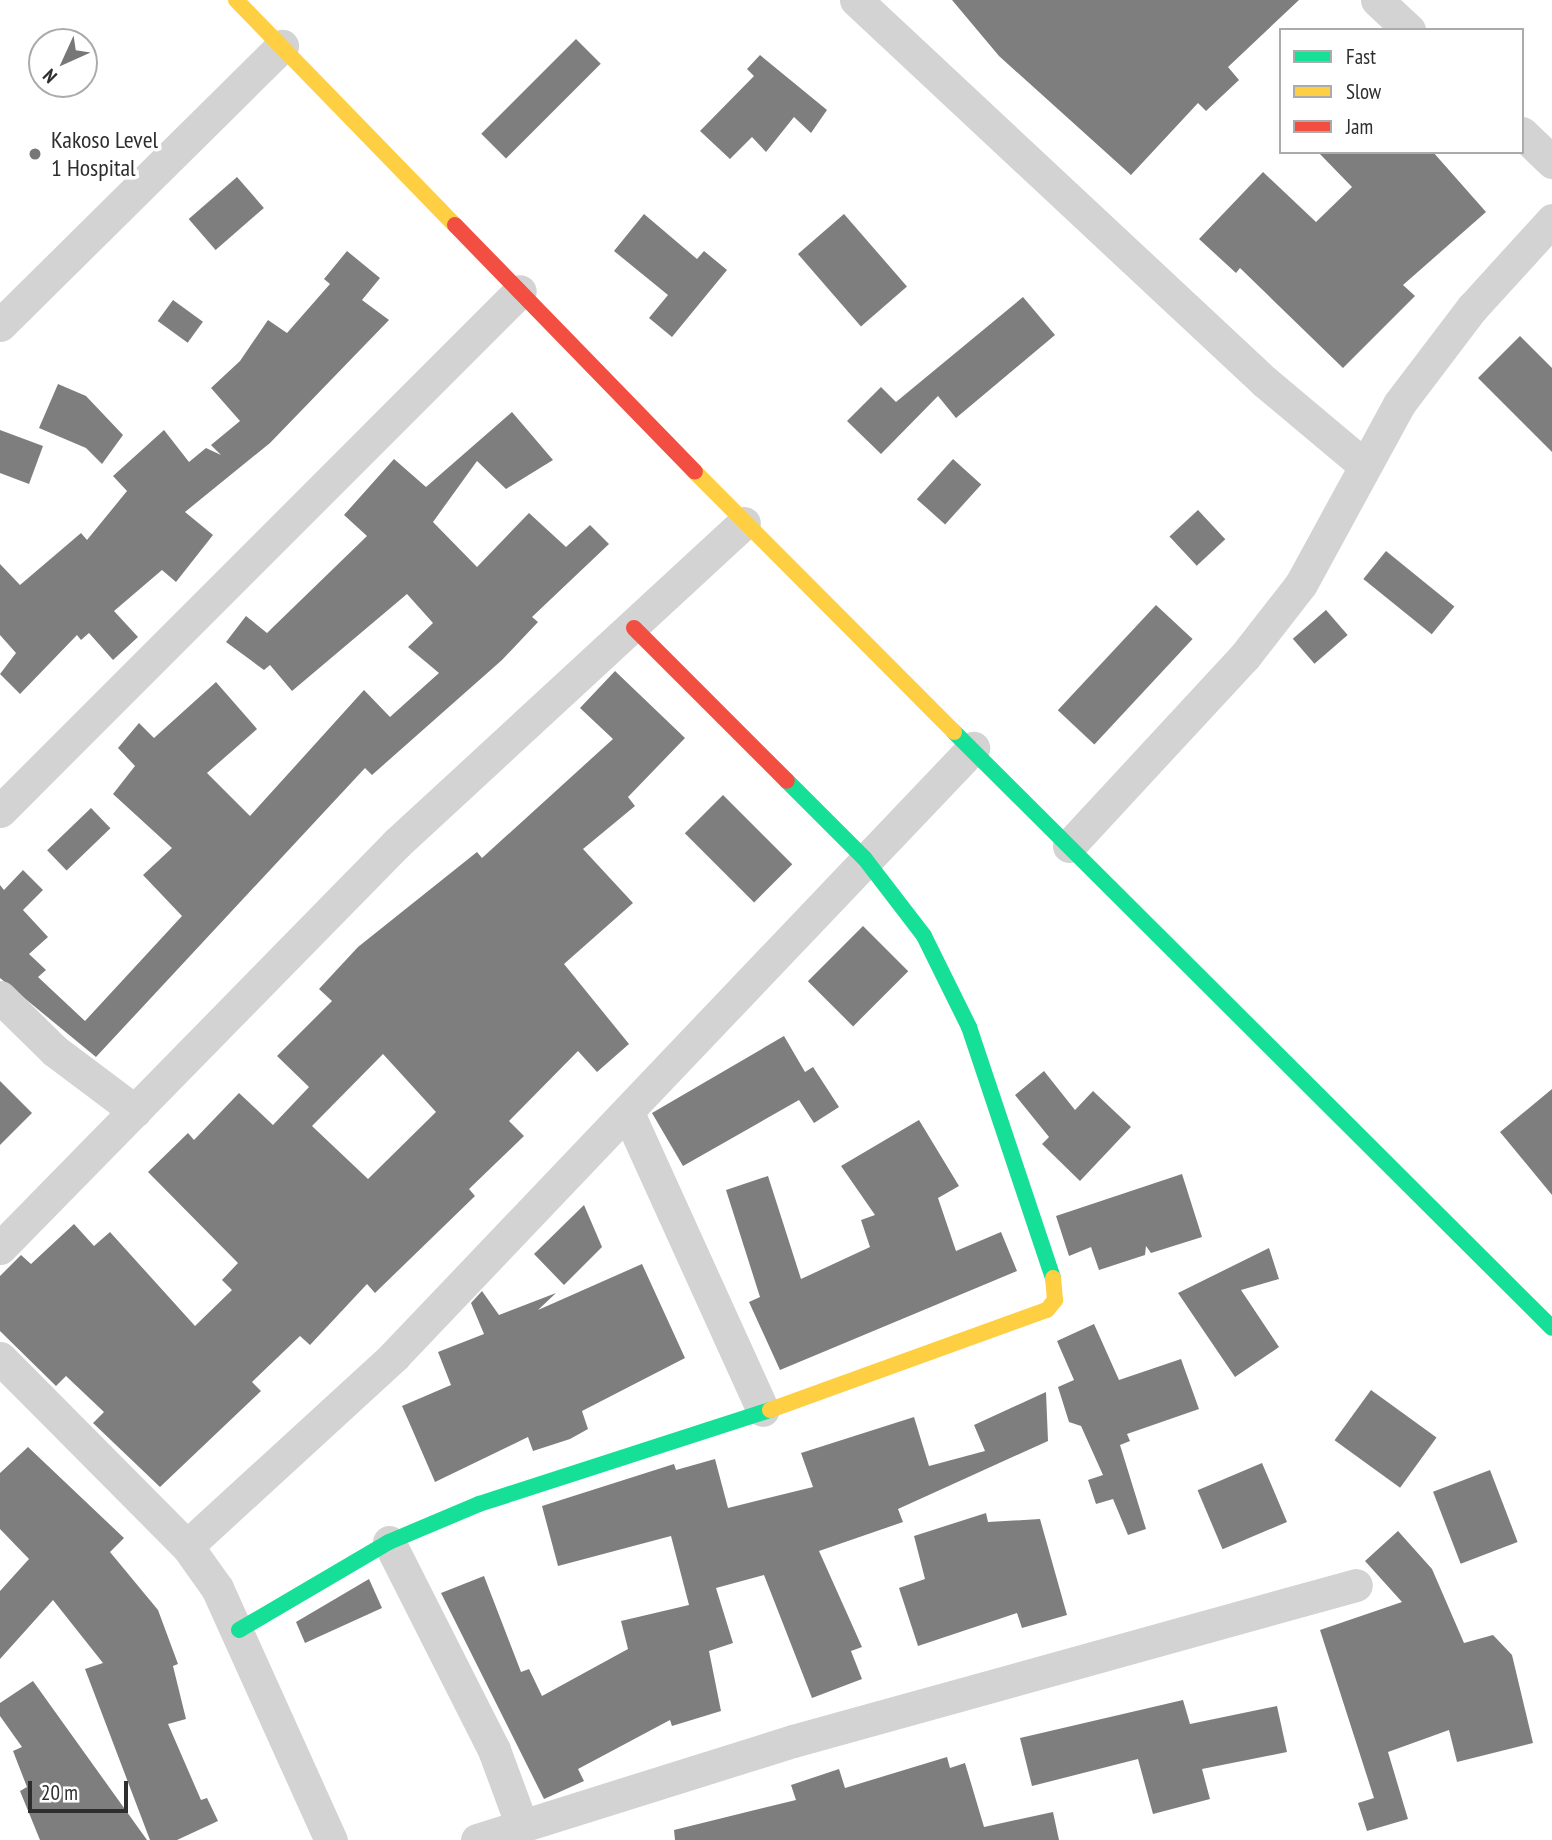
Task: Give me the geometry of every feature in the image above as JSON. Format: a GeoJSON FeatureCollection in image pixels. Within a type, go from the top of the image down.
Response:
{"type":"FeatureCollection","features":[{"type":"Feature","properties":{"kind":"street"},"geometry":{"type":"LineString","coordinates":[[236,0],[744,523],[973,748],[1552,1328]]}},
{"type":"Feature","properties":{"kind":"street"},"geometry":{"type":"LineString","coordinates":[[856,0],[1265,382],[1364,465]]}},
{"type":"Feature","properties":{"kind":"street"},"geometry":{"type":"LineString","coordinates":[[1377,0],[1407,28]]}},
{"type":"Feature","properties":{"kind":"street"},"geometry":{"type":"LineString","coordinates":[[0,325],[282,46]]}},
{"type":"Feature","properties":{"kind":"street"},"geometry":{"type":"LineString","coordinates":[[1524,135],[1552,162]]}},
{"type":"Feature","properties":{"kind":"street"},"geometry":{"type":"LineString","coordinates":[[1069,846],[1245,656],[1301,584],[1399,404],[1464,318],[1552,220]]}},
{"type":"Feature","properties":{"kind":"street"},"geometry":{"type":"LineString","coordinates":[[0,811],[520,291]]}},
{"type":"Feature","properties":{"kind":"street"},"geometry":{"type":"LineString","coordinates":[[0,1248],[397,843],[634,628],[744,523]]}},
{"type":"Feature","properties":{"kind":"street"},"geometry":{"type":"LineString","coordinates":[[239,1630],[389,1542],[491,1500],[763,1410],[1047,1310],[1055,1300],[1056,1286],[969,1027],[924,936],[865,859],[634,628]]}},
{"type":"Feature","properties":{"kind":"street"},"geometry":{"type":"LineString","coordinates":[[187,1546],[394,1356],[973,748]]}},
{"type":"Feature","properties":{"kind":"street"},"geometry":{"type":"LineString","coordinates":[[0,997],[55,1051],[135,1111]]}},
{"type":"Feature","properties":{"kind":"street"},"geometry":{"type":"LineString","coordinates":[[628,1113],[763,1410]]}},
{"type":"Feature","properties":{"kind":"street"},"geometry":{"type":"LineString","coordinates":[[0,1359],[187,1546],[239,1630],[331,1840]]}},
{"type":"Feature","properties":{"kind":"street"},"geometry":{"type":"LineString","coordinates":[[389,1542],[494,1750],[521,1823]]}},
{"type":"Feature","properties":{"kind":"street"},"geometry":{"type":"LineString","coordinates":[[477,1840],[521,1823],[1356,1585]]}},
{"type":"Feature","properties":{"kind":"building"},"geometry":{"type":"Polygon","coordinates":[[[952,0],[1299,0],[1228,67],[1239,80],[1206,111],[1198,103],[1131,175],[999,56],[952,0]]]}},
{"type":"Feature","properties":{"kind":"building"},"geometry":{"type":"Polygon","coordinates":[[[576,39],[601,64],[506,159],[481,134],[576,39]]]}},
{"type":"Feature","properties":{"kind":"building"},"geometry":{"type":"Polygon","coordinates":[[[760,55],[827,110],[811,133],[794,117],[766,152],[752,137],[730,159],[700,131],[754,76],[747,69],[760,55]]]}},
{"type":"Feature","properties":{"kind":"building"},"geometry":{"type":"Polygon","coordinates":[[[1320,154],[1435,154],[1486,212],[1403,285],[1415,296],[1343,368],[1240,268],[1236,273],[1199,239],[1263,172],[1316,222],[1352,187],[1320,154]]]}},
{"type":"Feature","properties":{"kind":"building"},"geometry":{"type":"Polygon","coordinates":[[[237,177],[264,208],[216,250],[189,219],[237,177]]]}},
{"type":"Feature","properties":{"kind":"building"},"geometry":{"type":"Polygon","coordinates":[[[644,214],[697,259],[704,251],[727,270],[672,337],[649,318],[668,295],[614,251],[644,214]]]}},
{"type":"Feature","properties":{"kind":"building"},"geometry":{"type":"Polygon","coordinates":[[[844,214],[907,286],[861,326],[798,254],[844,214]]]}},
{"type":"Feature","properties":{"kind":"building"},"geometry":{"type":"Polygon","coordinates":[[[347,251],[380,278],[362,300],[389,320],[270,443],[185,512],[213,535],[176,582],[162,570],[114,611],[138,637],[113,660],[89,633],[81,640],[77,635],[20,694],[0,674],[16,653],[0,635],[0,564],[20,585],[81,533],[87,540],[127,491],[113,476],[164,430],[189,462],[206,448],[221,455],[211,445],[240,421],[211,388],[240,361],[268,320],[287,333],[330,284],[324,279],[347,251]]]}},
{"type":"Feature","properties":{"kind":"building"},"geometry":{"type":"Polygon","coordinates":[[[1023,297],[1055,335],[956,418],[938,396],[881,454],[847,421],[881,387],[896,402],[1023,297]]]}},
{"type":"Feature","properties":{"kind":"building"},"geometry":{"type":"Polygon","coordinates":[[[173,300],[203,322],[188,343],[158,321],[173,300]]]}},
{"type":"Feature","properties":{"kind":"building"},"geometry":{"type":"Polygon","coordinates":[[[1520,336],[1552,368],[1552,452],[1478,378],[1520,336]]]}},
{"type":"Feature","properties":{"kind":"building"},"geometry":{"type":"Polygon","coordinates":[[[58,384],[86,396],[123,435],[102,464],[86,448],[39,428],[58,384]]]}},
{"type":"Feature","properties":{"kind":"building"},"geometry":{"type":"Polygon","coordinates":[[[512,412],[553,460],[506,489],[477,461],[433,522],[477,567],[529,513],[566,547],[590,525],[609,544],[532,617],[538,622],[502,660],[372,775],[365,768],[96,1057],[0,978],[0,885],[4,890],[23,870],[43,890],[23,910],[48,937],[29,954],[46,970],[38,977],[85,1021],[182,916],[143,875],[172,848],[113,794],[135,766],[118,748],[139,723],[154,738],[216,682],[257,729],[207,773],[250,816],[364,690],[390,717],[439,673],[408,647],[433,623],[407,594],[292,691],[270,665],[264,670],[226,642],[246,616],[267,633],[367,536],[344,515],[394,459],[426,487],[512,412]]]}},
{"type":"Feature","properties":{"kind":"building"},"geometry":{"type":"Polygon","coordinates":[[[0,430],[43,446],[29,484],[0,473],[0,430]]]}},
{"type":"Feature","properties":{"kind":"building"},"geometry":{"type":"Polygon","coordinates":[[[953,459],[981,484],[945,525],[917,499],[953,459]]]}},
{"type":"Feature","properties":{"kind":"building"},"geometry":{"type":"Polygon","coordinates":[[[1198,510],[1225,539],[1197,566],[1169,537],[1198,510]]]}},
{"type":"Feature","properties":{"kind":"building"},"geometry":{"type":"Polygon","coordinates":[[[1386,551],[1454,606],[1432,634],[1363,579],[1386,551]]]}},
{"type":"Feature","properties":{"kind":"building"},"geometry":{"type":"Polygon","coordinates":[[[1156,605],[1193,639],[1094,744],[1058,710],[1156,605]]]}},
{"type":"Feature","properties":{"kind":"building"},"geometry":{"type":"Polygon","coordinates":[[[1326,610],[1348,635],[1314,664],[1293,639],[1326,610]]]}},
{"type":"Feature","properties":{"kind":"building"},"geometry":{"type":"Polygon","coordinates":[[[615,671],[685,738],[628,797],[635,806],[583,849],[633,903],[564,964],[629,1044],[597,1072],[578,1051],[509,1121],[524,1136],[469,1189],[475,1196],[375,1293],[367,1284],[310,1345],[300,1336],[252,1382],[261,1391],[160,1487],[93,1423],[104,1412],[66,1376],[56,1386],[0,1331],[0,1276],[21,1255],[31,1264],[74,1224],[94,1246],[110,1232],[195,1326],[232,1290],[222,1280],[238,1263],[148,1172],[188,1133],[194,1140],[239,1093],[273,1125],[309,1087],[277,1056],[332,1001],[319,989],[358,947],[477,852],[482,858],[613,739],[580,708],[615,671]],[[383,1054],[312,1126],[368,1179],[436,1112],[383,1054]]]}},
{"type":"Feature","properties":{"kind":"building"},"geometry":{"type":"Polygon","coordinates":[[[723,795],[792,864],[754,902],[685,833],[723,795]]]}},
{"type":"Feature","properties":{"kind":"building"},"geometry":{"type":"Polygon","coordinates":[[[91,808],[110,828],[67,871],[47,850],[91,808]]]}},
{"type":"Feature","properties":{"kind":"building"},"geometry":{"type":"Polygon","coordinates":[[[863,926],[908,971],[853,1026],[808,981],[863,926]]]}},
{"type":"Feature","properties":{"kind":"building"},"geometry":{"type":"Polygon","coordinates":[[[784,1036],[805,1072],[813,1067],[839,1107],[814,1123],[799,1100],[683,1166],[652,1113],[784,1036]]]}},
{"type":"Feature","properties":{"kind":"building"},"geometry":{"type":"Polygon","coordinates":[[[1044,1071],[1075,1110],[1093,1091],[1131,1127],[1080,1181],[1042,1144],[1049,1137],[1015,1095],[1044,1071]]]}},
{"type":"Feature","properties":{"kind":"building"},"geometry":{"type":"Polygon","coordinates":[[[0,1081],[32,1113],[0,1145],[0,1081]]]}},
{"type":"Feature","properties":{"kind":"building"},"geometry":{"type":"Polygon","coordinates":[[[1552,1089],[1552,1195],[1500,1132],[1552,1089]]]}},
{"type":"Feature","properties":{"kind":"building"},"geometry":{"type":"Polygon","coordinates":[[[919,1120],[959,1186],[938,1198],[956,1251],[1001,1232],[1017,1271],[780,1370],[749,1302],[760,1297],[726,1190],[768,1176],[801,1279],[870,1247],[861,1220],[875,1215],[841,1166],[919,1120]]]}},
{"type":"Feature","properties":{"kind":"building"},"geometry":{"type":"Polygon","coordinates":[[[1182,1174],[1202,1237],[1151,1253],[1146,1246],[1145,1255],[1099,1270],[1091,1247],[1069,1256],[1056,1216],[1182,1174]]]}},
{"type":"Feature","properties":{"kind":"building"},"geometry":{"type":"Polygon","coordinates":[[[584,1205],[602,1247],[564,1285],[534,1254],[584,1205]]]}},
{"type":"Feature","properties":{"kind":"building"},"geometry":{"type":"Polygon","coordinates":[[[1269,1248],[1279,1279],[1241,1290],[1279,1347],[1235,1377],[1178,1293],[1269,1248]]]}},
{"type":"Feature","properties":{"kind":"building"},"geometry":{"type":"Polygon","coordinates":[[[642,1264],[685,1358],[582,1411],[588,1429],[570,1439],[533,1451],[528,1437],[435,1482],[402,1406],[451,1385],[438,1352],[484,1334],[471,1303],[482,1291],[499,1315],[556,1293],[538,1310],[642,1264]]]}},
{"type":"Feature","properties":{"kind":"building"},"geometry":{"type":"Polygon","coordinates":[[[1094,1324],[1119,1380],[1181,1359],[1199,1409],[1127,1434],[1130,1441],[1120,1445],[1146,1529],[1128,1535],[1113,1499],[1096,1504],[1088,1480],[1103,1475],[1081,1426],[1069,1422],[1058,1387],[1074,1380],[1057,1341],[1094,1324]]]}},
{"type":"Feature","properties":{"kind":"building"},"geometry":{"type":"Polygon","coordinates":[[[1371,1390],[1437,1438],[1400,1488],[1335,1440],[1371,1390]]]}},
{"type":"Feature","properties":{"kind":"building"},"geometry":{"type":"Polygon","coordinates":[[[1046,1392],[1048,1441],[898,1509],[903,1522],[819,1551],[862,1647],[851,1651],[862,1679],[812,1698],[764,1575],[716,1588],[733,1643],[709,1651],[721,1711],[672,1726],[670,1720],[578,1769],[584,1781],[544,1799],[441,1593],[484,1576],[521,1672],[529,1669],[542,1696],[628,1649],[621,1621],[689,1605],[671,1536],[558,1566],[542,1506],[674,1464],[676,1470],[715,1459],[728,1508],[813,1487],[801,1453],[914,1417],[929,1466],[985,1451],[974,1425],[1046,1392]]]}},
{"type":"Feature","properties":{"kind":"building"},"geometry":{"type":"Polygon","coordinates":[[[28,1447],[124,1538],[110,1552],[158,1610],[178,1664],[173,1666],[186,1719],[168,1724],[201,1800],[207,1798],[218,1821],[177,1840],[150,1840],[85,1669],[103,1663],[53,1600],[0,1659],[0,1591],[29,1559],[0,1529],[0,1473],[28,1447]]]}},
{"type":"Feature","properties":{"kind":"building"},"geometry":{"type":"Polygon","coordinates":[[[1262,1463],[1287,1522],[1223,1549],[1198,1490],[1262,1463]]]}},
{"type":"Feature","properties":{"kind":"building"},"geometry":{"type":"Polygon","coordinates":[[[1490,1470],[1518,1542],[1461,1564],[1433,1492],[1490,1470]]]}},
{"type":"Feature","properties":{"kind":"building"},"geometry":{"type":"Polygon","coordinates":[[[986,1513],[988,1522],[1040,1519],[1067,1615],[1022,1628],[1017,1613],[918,1646],[899,1588],[925,1579],[914,1536],[986,1513]]]}},
{"type":"Feature","properties":{"kind":"building"},"geometry":{"type":"Polygon","coordinates":[[[1398,1531],[1432,1569],[1464,1643],[1493,1635],[1512,1655],[1533,1743],[1457,1762],[1449,1730],[1388,1752],[1408,1819],[1367,1831],[1358,1803],[1374,1798],[1320,1630],[1402,1602],[1365,1561],[1398,1531]]]}},
{"type":"Feature","properties":{"kind":"building"},"geometry":{"type":"Polygon","coordinates":[[[369,1579],[382,1608],[305,1643],[296,1622],[369,1579]]]}},
{"type":"Feature","properties":{"kind":"building"},"geometry":{"type":"Polygon","coordinates":[[[33,1681],[147,1840],[40,1840],[20,1791],[27,1787],[13,1751],[22,1747],[0,1716],[0,1703],[33,1681]]]}},
{"type":"Feature","properties":{"kind":"building"},"geometry":{"type":"Polygon","coordinates":[[[1183,1700],[1190,1724],[1277,1706],[1287,1752],[1202,1769],[1210,1799],[1153,1814],[1138,1759],[1032,1786],[1020,1738],[1183,1700]]]}},
{"type":"Feature","properties":{"kind":"building"},"geometry":{"type":"Polygon","coordinates":[[[947,1757],[950,1768],[965,1763],[984,1827],[1053,1812],[1059,1840],[675,1840],[674,1830],[796,1800],[791,1785],[839,1769],[845,1788],[947,1757]]]}},
{"type":"Feature","properties":{"kind":"traffic: fast"},"geometry":{"type":"LineString","coordinates":[[954,732],[1552,1328]]}},
{"type":"Feature","properties":{"kind":"traffic: fast"},"geometry":{"type":"LineString","coordinates":[[787,781],[865,859],[924,936],[969,1027],[1053,1278]]}},
{"type":"Feature","properties":{"kind":"traffic: fast"},"geometry":{"type":"LineString","coordinates":[[239,1630],[389,1542],[479,1504],[770,1410]]}},
{"type":"Feature","properties":{"kind":"traffic: slow"},"geometry":{"type":"LineString","coordinates":[[236,0],[455,225]]}},
{"type":"Feature","properties":{"kind":"traffic: slow"},"geometry":{"type":"LineString","coordinates":[[695,472],[954,732]]}},
{"type":"Feature","properties":{"kind":"traffic: slow"},"geometry":{"type":"LineString","coordinates":[[770,1410],[1047,1310],[1055,1300],[1053,1278]]}},
{"type":"Feature","properties":{"kind":"traffic: jam"},"geometry":{"type":"LineString","coordinates":[[455,225],[695,472]]}},
{"type":"Feature","properties":{"kind":"traffic: jam"},"geometry":{"type":"LineString","coordinates":[[634,628],[787,781]]}},
{"type":"Feature","properties":{"kind":"place","name":"Kakoso Level 1 Hospital"},"geometry":{"type":"Point","coordinates":[35,154]}}]}
